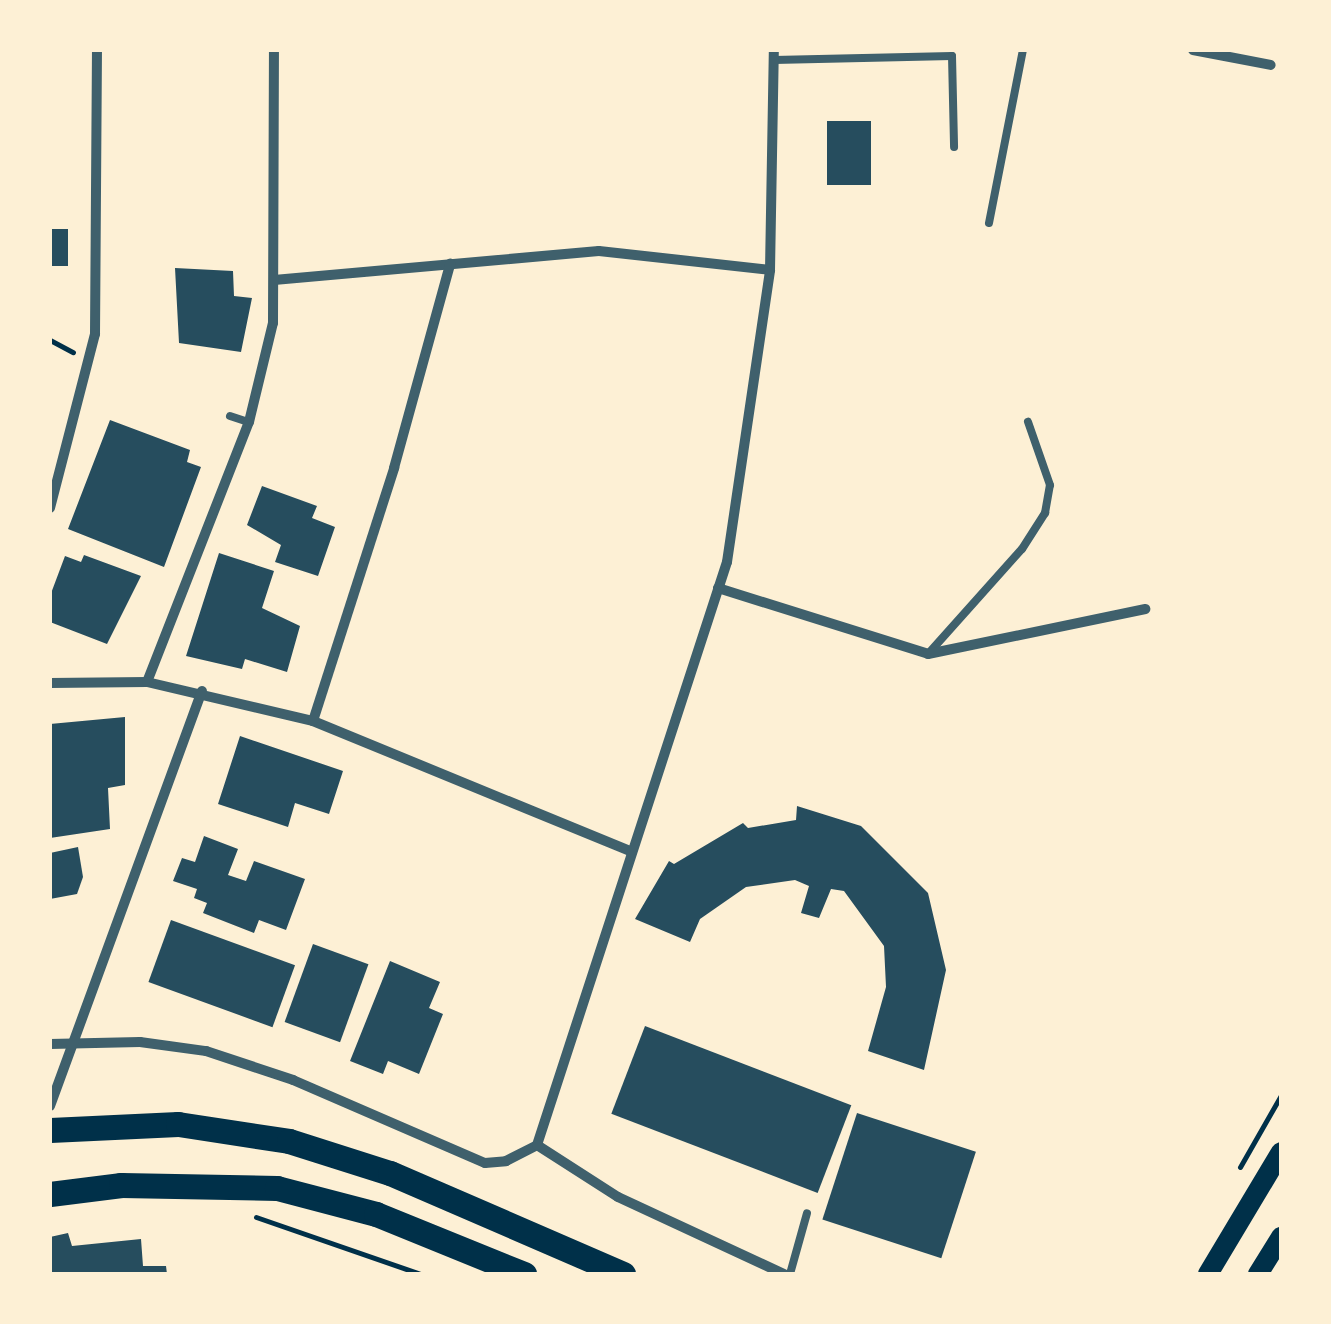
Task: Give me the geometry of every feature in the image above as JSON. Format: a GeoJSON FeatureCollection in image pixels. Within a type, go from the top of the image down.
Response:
{"type":"FeatureCollection","features":[{"type":"Feature","properties":{"kind":"main road"},"geometry":{"type":"LineString","coordinates":[[50,1130],[178,1124],[289,1141],[390,1173],[623,1274]]}},
{"type":"Feature","properties":{"kind":"main road"},"geometry":{"type":"LineString","coordinates":[[1208,1274],[1281,1152]]}},
{"type":"Feature","properties":{"kind":"main road"},"geometry":{"type":"LineString","coordinates":[[50,1194],[121,1185],[277,1188],[376,1214],[524,1274]]}},
{"type":"Feature","properties":{"kind":"main road"},"geometry":{"type":"LineString","coordinates":[[1258,1274],[1281,1237]]}},
{"type":"Feature","properties":{"kind":"street"},"geometry":{"type":"LineString","coordinates":[[50,508],[94,334],[97,50]]}},
{"type":"Feature","properties":{"kind":"street"},"geometry":{"type":"LineString","coordinates":[[147,682],[248,422],[273,324],[274,50]]}},
{"type":"Feature","properties":{"kind":"street"},"geometry":{"type":"LineString","coordinates":[[1193,50],[1271,65]]}},
{"type":"Feature","properties":{"kind":"street"},"geometry":{"type":"LineString","coordinates":[[50,1044],[75,1041],[206,1051],[293,1080],[484,1163],[506,1161],[537,1145],[718,588],[749,437],[770,270],[774,55]]}},
{"type":"Feature","properties":{"kind":"street"},"geometry":{"type":"LineString","coordinates":[[274,280],[599,251],[770,270]]}},
{"type":"Feature","properties":{"kind":"street"},"geometry":{"type":"LineString","coordinates":[[313,722],[394,468],[450,264]]}},
{"type":"Feature","properties":{"kind":"street"},"geometry":{"type":"LineString","coordinates":[[718,588],[928,654],[1146,609]]}},
{"type":"Feature","properties":{"kind":"street"},"geometry":{"type":"LineString","coordinates":[[50,683],[147,682],[202,692],[313,722],[630,851]]}},
{"type":"Feature","properties":{"kind":"street"},"geometry":{"type":"LineString","coordinates":[[50,1106],[202,692]]}},
{"type":"Feature","properties":{"kind":"street"},"geometry":{"type":"LineString","coordinates":[[537,1145],[618,1197],[787,1274]]}},
{"type":"Feature","properties":{"kind":"lane"},"geometry":{"type":"LineString","coordinates":[[990,224],[1023,50]]}},
{"type":"Feature","properties":{"kind":"lane"},"geometry":{"type":"LineString","coordinates":[[774,55],[952,56],[954,147]]}},
{"type":"Feature","properties":{"kind":"lane"},"geometry":{"type":"LineString","coordinates":[[230,416],[248,422]]}},
{"type":"Feature","properties":{"kind":"lane"},"geometry":{"type":"LineString","coordinates":[[928,654],[1022,548],[1045,512],[1050,485],[1028,422]]}},
{"type":"Feature","properties":{"kind":"lane"},"geometry":{"type":"LineString","coordinates":[[787,1274],[807,1213]]}},
{"type":"Feature","properties":{"kind":"path"},"geometry":{"type":"LineString","coordinates":[[246,1216],[280,1221],[421,1274]]}},
{"type":"Feature","properties":{"kind":"building"},"geometry":{"type":"Polygon","coordinates":[[[827,121],[871,121],[871,185],[827,185],[827,121]]]}},
{"type":"Feature","properties":{"kind":"building"},"geometry":{"type":"Polygon","coordinates":[[[50,229],[68,229],[68,266],[50,266],[50,229]]]}},
{"type":"Feature","properties":{"kind":"building"},"geometry":{"type":"Polygon","coordinates":[[[175,268],[233,271],[234,296],[252,298],[241,352],[179,343],[175,268]]]}},
{"type":"Feature","properties":{"kind":"building"},"geometry":{"type":"Polygon","coordinates":[[[110,420],[190,450],[187,462],[201,467],[164,567],[68,529],[110,420]]]}},
{"type":"Feature","properties":{"kind":"building"},"geometry":{"type":"Polygon","coordinates":[[[262,486],[317,506],[312,518],[335,527],[318,576],[275,562],[281,545],[247,525],[262,486]]]}},
{"type":"Feature","properties":{"kind":"building"},"geometry":{"type":"Polygon","coordinates":[[[219,553],[274,571],[262,608],[300,626],[287,672],[245,659],[242,669],[186,656],[219,553]]]}},
{"type":"Feature","properties":{"kind":"building"},"geometry":{"type":"Polygon","coordinates":[[[84,555],[141,576],[107,644],[50,622],[50,596],[65,556],[81,562],[84,555]]]}},
{"type":"Feature","properties":{"kind":"building"},"geometry":{"type":"Polygon","coordinates":[[[125,717],[125,785],[108,788],[110,829],[50,838],[50,724],[125,717]]]}},
{"type":"Feature","properties":{"kind":"building"},"geometry":{"type":"Polygon","coordinates":[[[240,736],[343,771],[329,814],[295,803],[288,827],[218,804],[240,736]]]}},
{"type":"Feature","properties":{"kind":"building"},"geometry":{"type":"Polygon","coordinates":[[[797,806],[861,826],[928,893],[946,970],[924,1070],[868,1051],[886,987],[884,946],[844,891],[831,889],[819,918],[801,913],[809,886],[795,880],[746,887],[700,919],[690,942],[635,919],[669,861],[674,864],[743,823],[748,828],[796,820],[797,806]]]}},
{"type":"Feature","properties":{"kind":"building"},"geometry":{"type":"Polygon","coordinates":[[[204,836],[238,849],[228,875],[246,881],[254,861],[305,879],[286,930],[259,920],[254,933],[203,913],[207,903],[194,898],[197,889],[173,881],[182,858],[195,862],[204,836]]]}},
{"type":"Feature","properties":{"kind":"building"},"geometry":{"type":"Polygon","coordinates":[[[78,847],[83,877],[77,894],[50,899],[50,853],[78,847]]]}},
{"type":"Feature","properties":{"kind":"building"},"geometry":{"type":"Polygon","coordinates":[[[171,920],[295,965],[272,1027],[148,982],[171,920]]]}},
{"type":"Feature","properties":{"kind":"building"},"geometry":{"type":"Polygon","coordinates":[[[313,944],[368,964],[340,1042],[285,1022],[313,944]]]}},
{"type":"Feature","properties":{"kind":"building"},"geometry":{"type":"Polygon","coordinates":[[[390,961],[440,982],[429,1008],[443,1014],[419,1074],[388,1061],[383,1074],[350,1061],[390,961]]]}},
{"type":"Feature","properties":{"kind":"building"},"geometry":{"type":"Polygon","coordinates":[[[645,1026],[851,1105],[818,1193],[611,1114],[645,1026]]]}},
{"type":"Feature","properties":{"kind":"building"},"geometry":{"type":"Polygon","coordinates":[[[857,1113],[976,1152],[941,1258],[822,1220],[857,1113]]]}},
{"type":"Feature","properties":{"kind":"building"},"geometry":{"type":"Polygon","coordinates":[[[68,1233],[72,1246],[141,1239],[143,1266],[166,1266],[167,1274],[50,1274],[50,1237],[68,1233]]]}}]}
